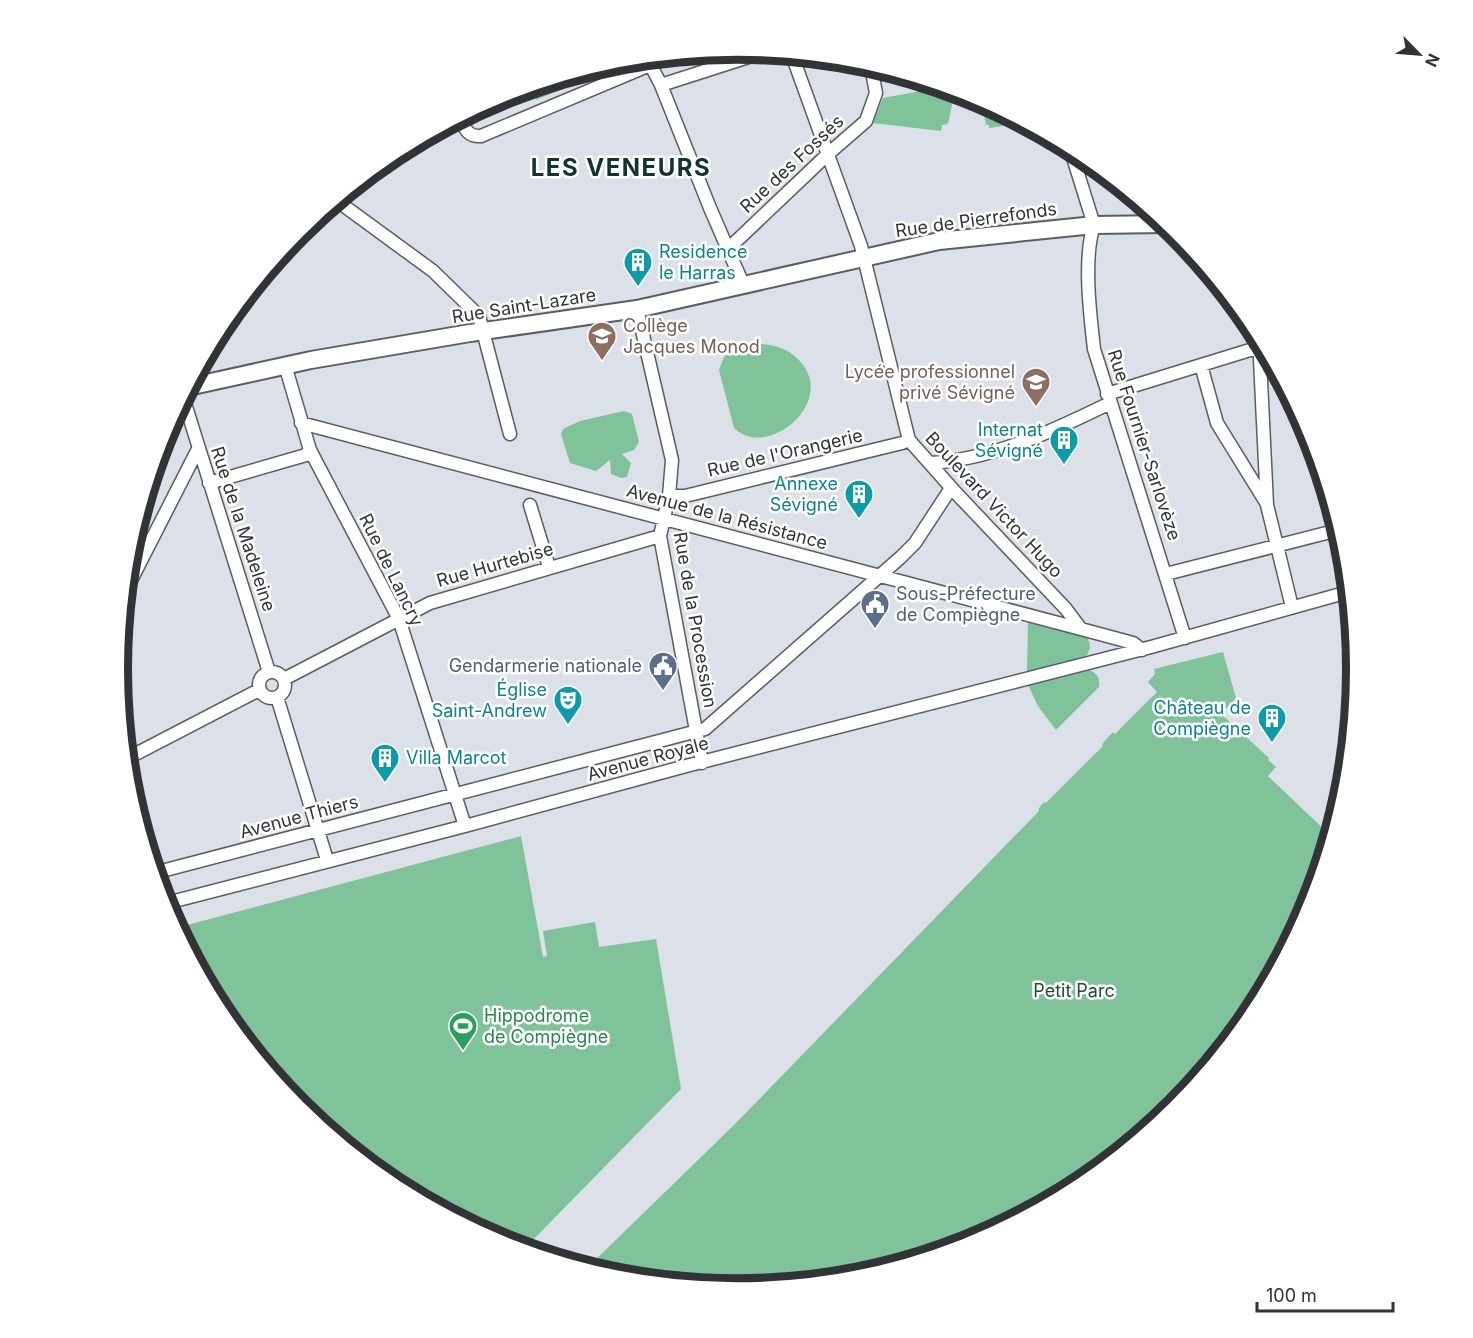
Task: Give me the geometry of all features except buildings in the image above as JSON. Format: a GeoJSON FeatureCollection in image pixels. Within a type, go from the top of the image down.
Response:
{"type":"FeatureCollection","features":[{"type":"Feature","properties":{"kind":"main road","name":"Rue de Pierrefonds"},"geometry":{"type":"LineString","coordinates":[[864,257],[939,241],[1094,225],[1152,224]]}},
{"type":"Feature","properties":{"kind":"main road","name":"Rue Saint-Lazare"},"geometry":{"type":"LineString","coordinates":[[198,385],[285,365],[484,331],[637,309],[864,257]]}},
{"type":"Feature","properties":{"kind":"street"},"geometry":{"type":"LineString","coordinates":[[661,85],[739,60]]}},
{"type":"Feature","properties":{"kind":"street","name":"Boulevard Victor Hugo"},"geometry":{"type":"LineString","coordinates":[[795,63],[864,257],[909,440],[1066,609],[1081,629]]}},
{"type":"Feature","properties":{"kind":"street"},"geometry":{"type":"LineString","coordinates":[[651,66],[743,284]]}},
{"type":"Feature","properties":{"kind":"street"},"geometry":{"type":"LineString","coordinates":[[463,125],[465,131],[473,137],[481,136],[632,69]]}},
{"type":"Feature","properties":{"kind":"street","name":"Rue des Fossés"},"geometry":{"type":"LineString","coordinates":[[728,249],[866,120],[876,93],[873,76]]}},
{"type":"Feature","properties":{"kind":"street"},"geometry":{"type":"LineString","coordinates":[[1075,163],[1094,225]]}},
{"type":"Feature","properties":{"kind":"street"},"geometry":{"type":"LineString","coordinates":[[343,205],[433,271],[479,316],[510,434]]}},
{"type":"Feature","properties":{"kind":"street","name":"Rue Fournier-Sarlovèze"},"geometry":{"type":"LineString","coordinates":[[1094,225],[1090,237],[1089,305],[1094,349],[1185,638]]}},
{"type":"Feature","properties":{"kind":"street","name":"Rue de la Procession"},"geometry":{"type":"LineString","coordinates":[[637,309],[672,460],[669,496],[660,536],[702,763]]}},
{"type":"Feature","properties":{"kind":"street"},"geometry":{"type":"LineString","coordinates":[[931,463],[954,462],[1043,435],[1109,398],[1252,346]]}},
{"type":"Feature","properties":{"kind":"street"},"geometry":{"type":"LineString","coordinates":[[1261,360],[1267,505],[1292,607]]}},
{"type":"Feature","properties":{"kind":"street","name":"Rue de Lancry"},"geometry":{"type":"LineString","coordinates":[[285,365],[310,450],[399,619],[465,826]]}},
{"type":"Feature","properties":{"kind":"street"},"geometry":{"type":"LineString","coordinates":[[1201,365],[1217,423],[1267,505]]}},
{"type":"Feature","properties":{"kind":"street","name":"Rue de la Madeleine"},"geometry":{"type":"LineString","coordinates":[[186,408],[269,672]]}},
{"type":"Feature","properties":{"kind":"street","name":"Avenue de la Résistance"},"geometry":{"type":"LineString","coordinates":[[301,423],[1133,643],[1142,650]]}},
{"type":"Feature","properties":{"kind":"street","name":"Rue de l'Orangerie"},"geometry":{"type":"LineString","coordinates":[[669,496],[685,496],[909,440]]}},
{"type":"Feature","properties":{"kind":"street"},"geometry":{"type":"LineString","coordinates":[[136,568],[198,448]]}},
{"type":"Feature","properties":{"kind":"street"},"geometry":{"type":"LineString","coordinates":[[209,483],[306,455],[310,450]]}},
{"type":"Feature","properties":{"kind":"street","name":"Avenue Thiers"},"geometry":{"type":"LineString","coordinates":[[162,871],[705,729],[915,543],[949,485],[950,470],[954,462]]}},
{"type":"Feature","properties":{"kind":"street"},"geometry":{"type":"LineString","coordinates":[[530,505],[549,567]]}},
{"type":"Feature","properties":{"kind":"street"},"geometry":{"type":"LineString","coordinates":[[1166,574],[1330,532]]}},
{"type":"Feature","properties":{"kind":"street","name":"Rue Hurtebise"},"geometry":{"type":"LineString","coordinates":[[284,679],[430,603],[660,536]]}},
{"type":"Feature","properties":{"kind":"street","name":"Avenue Royale"},"geometry":{"type":"LineString","coordinates":[[174,901],[1142,650],[1340,594]]}},
{"type":"Feature","properties":{"kind":"street"},"geometry":{"type":"LineString","coordinates":[[269,672],[278,673],[284,679],[284,692],[277,697],[268,698],[259,690],[260,678],[269,672]]}},
{"type":"Feature","properties":{"kind":"street"},"geometry":{"type":"LineString","coordinates":[[134,755],[259,690]]}},
{"type":"Feature","properties":{"kind":"street"},"geometry":{"type":"LineString","coordinates":[[277,697],[316,831],[327,860]]}},
{"type":"Feature","properties":{"kind":"green space"},"geometry":{"type":"Polygon","coordinates":[[[582,80],[536,100],[534,95],[582,80]]]}},
{"type":"Feature","properties":{"kind":"green space"},"geometry":{"type":"Polygon","coordinates":[[[923,89],[953,100],[948,124],[942,125],[941,131],[873,123],[883,98],[923,89]]]}},
{"type":"Feature","properties":{"kind":"green space"},"geometry":{"type":"Polygon","coordinates":[[[983,112],[1010,125],[989,128],[989,125],[986,125],[983,112]]]}},
{"type":"Feature","properties":{"kind":"green space"},"geometry":{"type":"Polygon","coordinates":[[[756,344],[779,347],[789,352],[798,359],[809,375],[810,392],[805,408],[794,422],[780,432],[764,437],[748,436],[734,428],[719,370],[724,357],[729,353],[756,344]]]}},
{"type":"Feature","properties":{"kind":"green space"},"geometry":{"type":"Polygon","coordinates":[[[624,411],[632,414],[639,442],[634,450],[622,454],[631,463],[627,477],[621,478],[611,474],[610,460],[596,471],[570,463],[561,434],[563,429],[580,421],[624,411]]]}},
{"type":"Feature","properties":{"kind":"green space"},"geometry":{"type":"Polygon","coordinates":[[[1028,621],[1087,637],[1090,647],[1088,654],[1027,672],[1028,621]]]}},
{"type":"Feature","properties":{"kind":"green space","name":"Petit Parc"},"geometry":{"type":"Polygon","coordinates":[[[1223,652],[1236,698],[1221,714],[1269,758],[1268,760],[1276,767],[1268,776],[1324,829],[1299,902],[1264,974],[1220,1040],[1167,1100],[1107,1152],[1041,1196],[970,1232],[894,1257],[816,1273],[736,1278],[657,1273],[595,1261],[735,1124],[1039,811],[1044,802],[1046,803],[1103,746],[1102,744],[1113,732],[1115,734],[1157,692],[1148,682],[1155,674],[1154,669],[1223,652]]]}},
{"type":"Feature","properties":{"kind":"green space"},"geometry":{"type":"Polygon","coordinates":[[[1089,670],[1098,677],[1099,687],[1056,730],[1038,706],[1028,685],[1089,670]]]}},
{"type":"Feature","properties":{"kind":"green space","name":"Hippodrome de Compiègne"},"geometry":{"type":"Polygon","coordinates":[[[521,836],[543,957],[547,956],[543,931],[595,922],[599,947],[656,939],[681,1089],[531,1242],[503,1232],[432,1196],[398,1175],[335,1127],[306,1100],[253,1040],[209,973],[185,926],[521,836]]]}},
{"type":"Feature","properties":{"kind":"place","name":"Residence le Harras"},"geometry":{"type":"Point","coordinates":[638,288]}},
{"type":"Feature","properties":{"kind":"place","name":"Collège Jacques Monod"},"geometry":{"type":"Point","coordinates":[602,362]}},
{"type":"Feature","properties":{"kind":"place","name":"Lycée professionnel privé Sévigné"},"geometry":{"type":"Point","coordinates":[1036,408]}},
{"type":"Feature","properties":{"kind":"place","name":"Internat Sévigné"},"geometry":{"type":"Point","coordinates":[1064,466]}},
{"type":"Feature","properties":{"kind":"place","name":"Annexe Sévigné"},"geometry":{"type":"Point","coordinates":[859,520]}},
{"type":"Feature","properties":{"kind":"place","name":"Sous-Préfecture de Compiègne"},"geometry":{"type":"Point","coordinates":[875,630]}},
{"type":"Feature","properties":{"kind":"place","name":"Gendarmerie nationale"},"geometry":{"type":"Point","coordinates":[663,692]}},
{"type":"Feature","properties":{"kind":"place","name":"Église Saint-Andrew"},"geometry":{"type":"Point","coordinates":[568,726]}},
{"type":"Feature","properties":{"kind":"place","name":"Château de Compiègne"},"geometry":{"type":"Point","coordinates":[1272,744]}},
{"type":"Feature","properties":{"kind":"place","name":"Villa Marcot"},"geometry":{"type":"Point","coordinates":[385,784]}},
{"type":"Feature","properties":{"kind":"place","name":"Hippodrome de Compiègne"},"geometry":{"type":"Point","coordinates":[463,1052]}},
{"type":"Feature","properties":{"kind":"district","name":"LES VENEURS"},"geometry":{"type":"Point","coordinates":[621,168]}}]}
